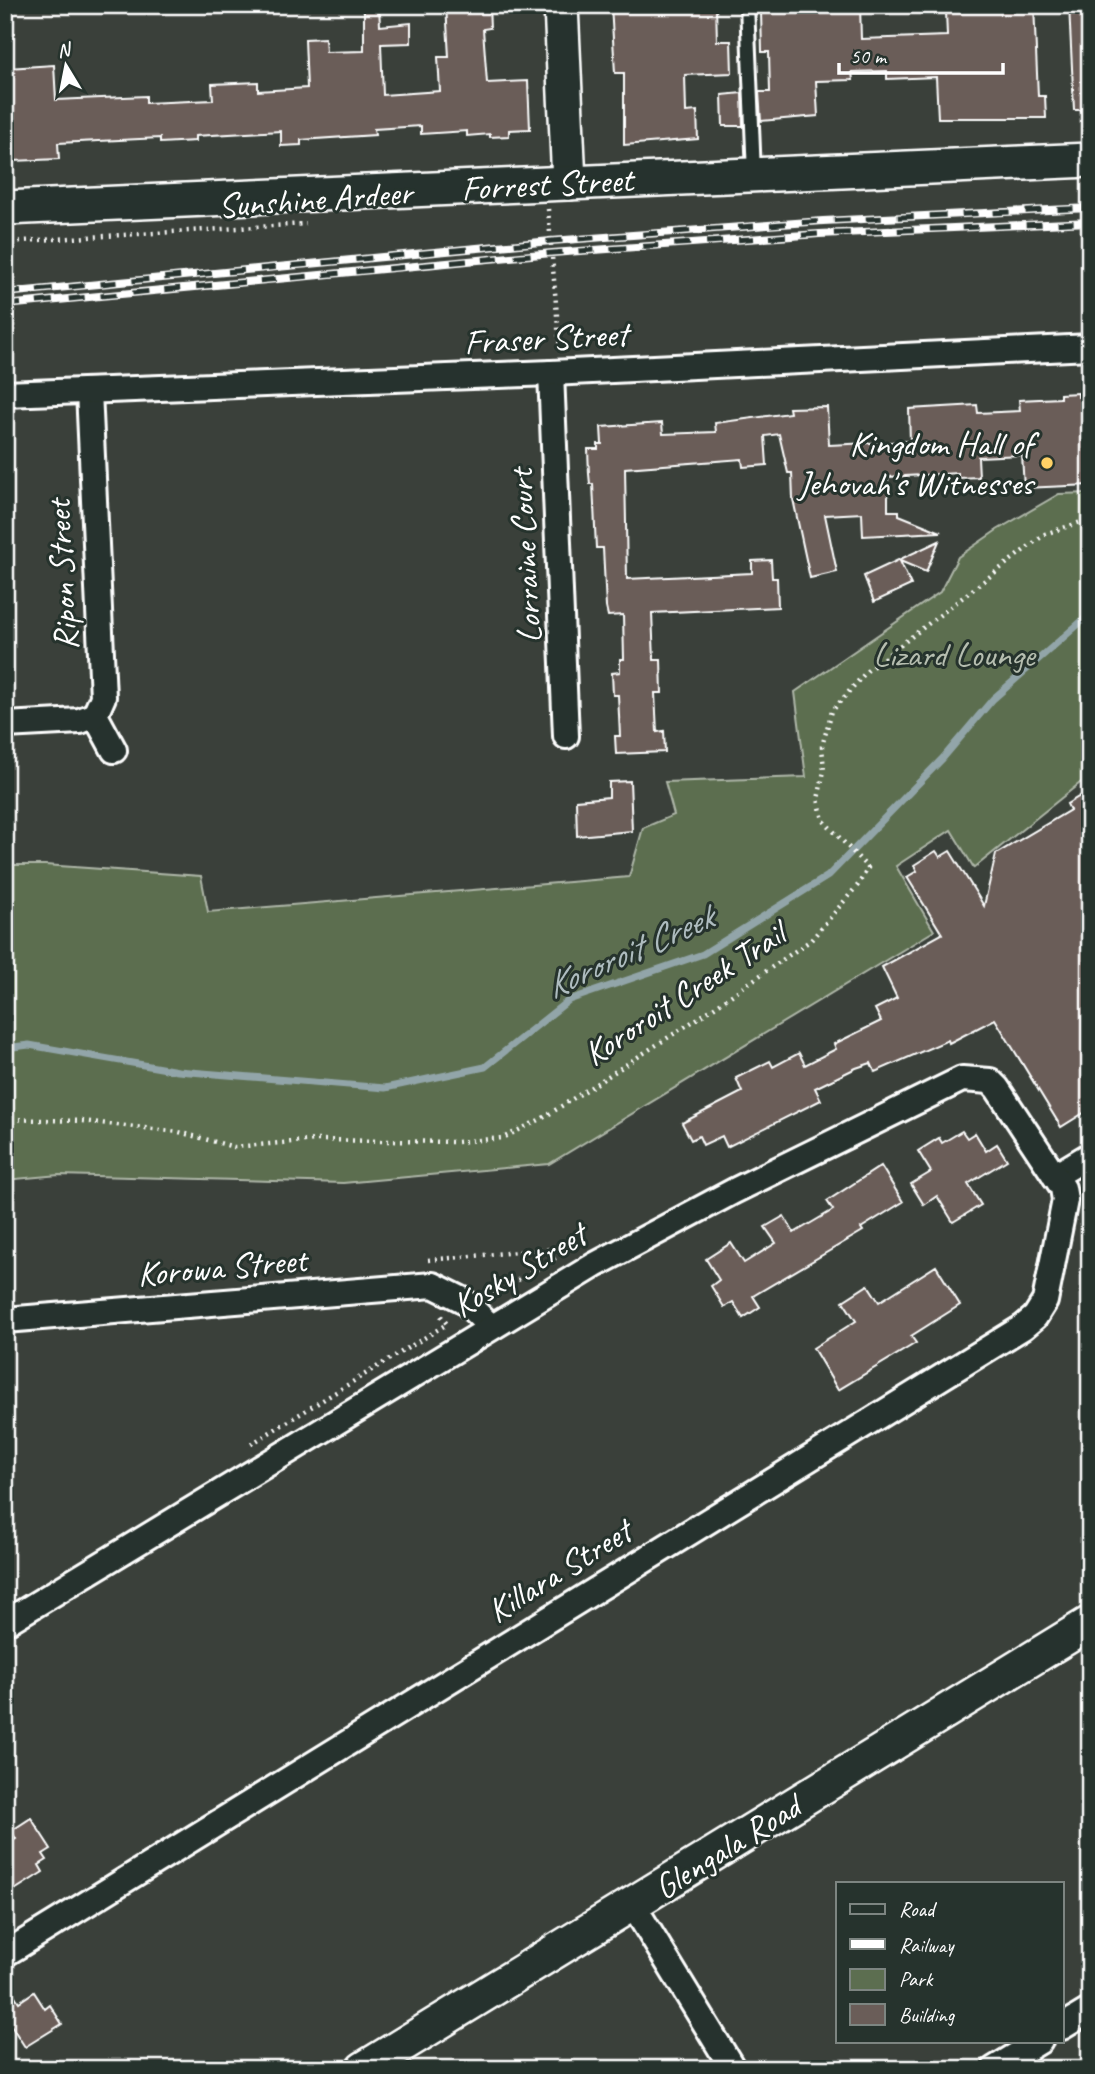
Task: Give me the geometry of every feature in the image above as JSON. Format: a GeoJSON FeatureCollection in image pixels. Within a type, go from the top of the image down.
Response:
{"type":"FeatureCollection","features":[{"type":"Feature","properties":{"kind":"street"},"geometry":{"type":"LineString","coordinates":[[561,5],[569,183]]}},
{"type":"Feature","properties":{"kind":"street","name":"Forrest Street"},"geometry":{"type":"LineString","coordinates":[[5,208],[1090,160]]}},
{"type":"Feature","properties":{"kind":"street","name":"Fraser Street"},"geometry":{"type":"LineString","coordinates":[[5,394],[557,373],[1090,347]]}},
{"type":"Feature","properties":{"kind":"street","name":"Lorraine Court"},"geometry":{"type":"LineString","coordinates":[[557,373],[566,736]]}},
{"type":"Feature","properties":{"kind":"street","name":"Ripon Street"},"geometry":{"type":"LineString","coordinates":[[89,391],[103,697],[95,715]]}},
{"type":"Feature","properties":{"kind":"street"},"geometry":{"type":"LineString","coordinates":[[5,724],[80,721],[95,715],[114,750]]}},
{"type":"Feature","properties":{"kind":"street","name":"Kosky Street"},"geometry":{"type":"LineString","coordinates":[[5,1623],[595,1265],[962,1079],[990,1081],[997,1088],[1059,1182]]}},
{"type":"Feature","properties":{"kind":"street"},"geometry":{"type":"LineString","coordinates":[[1059,1182],[1090,1156]]}},
{"type":"Feature","properties":{"kind":"street"},"geometry":{"type":"LineString","coordinates":[[1059,1182],[1090,1171]]}},
{"type":"Feature","properties":{"kind":"street","name":"Killara Street"},"geometry":{"type":"LineString","coordinates":[[5,1954],[1023,1327],[1035,1317],[1045,1301],[1064,1215],[1059,1182]]}},
{"type":"Feature","properties":{"kind":"street","name":"Korowa Street"},"geometry":{"type":"LineString","coordinates":[[5,1320],[420,1285],[439,1298]]}},
{"type":"Feature","properties":{"kind":"street"},"geometry":{"type":"LineString","coordinates":[[439,1298],[463,1300],[482,1333]]}},
{"type":"Feature","properties":{"kind":"street","name":"Glengala Road"},"geometry":{"type":"LineString","coordinates":[[363,2069],[1090,1623]]}},
{"type":"Feature","properties":{"kind":"street"},"geometry":{"type":"LineString","coordinates":[[634,1905],[733,2069]]}},
{"type":"Feature","properties":{"kind":"street"},"geometry":{"type":"LineString","coordinates":[[1064,2026],[1090,2010]]}},
{"type":"Feature","properties":{"kind":"street"},"geometry":{"type":"LineString","coordinates":[[994,2069],[1038,2042]]}},
{"type":"Feature","properties":{"kind":"lane"},"geometry":{"type":"LineString","coordinates":[[747,5],[754,175]]}},
{"type":"Feature","properties":{"kind":"path"},"geometry":{"type":"LineString","coordinates":[[534,210],[548,209],[557,373]]}},
{"type":"Feature","properties":{"kind":"path","name":"Sunshine Ardeer"},"geometry":{"type":"LineString","coordinates":[[5,242],[317,224]]}},
{"type":"Feature","properties":{"kind":"path","name":"Kororoit Creek Trail"},"geometry":{"type":"LineString","coordinates":[[5,1119],[82,1121],[155,1129],[234,1147],[316,1140],[457,1142],[503,1138],[543,1118],[703,1015],[811,940],[858,886],[868,868],[823,820],[818,799],[824,771],[822,746],[832,711],[867,671],[1045,534],[1090,519]]}},
{"type":"Feature","properties":{"kind":"path"},"geometry":{"type":"LineString","coordinates":[[249,1445],[447,1324],[439,1298]]}},
{"type":"Feature","properties":{"kind":"green space","name":"Lizard Lounge"},"geometry":{"type":"Polygon","coordinates":[[[1090,493],[1090,775],[974,868],[951,830],[896,866],[934,931],[549,1164],[343,1183],[59,1175],[5,1180],[5,865],[45,865],[201,876],[208,912],[629,877],[643,828],[674,815],[665,782],[806,777],[795,692],[940,592],[958,557],[997,530],[1059,494],[1090,493]]]}},
{"type":"Feature","properties":{"kind":"building"},"geometry":{"type":"Polygon","coordinates":[[[364,5],[379,5],[380,26],[411,23],[411,43],[381,44],[383,95],[440,91],[438,57],[449,57],[446,5],[489,5],[490,28],[483,29],[487,83],[528,81],[530,129],[509,130],[509,136],[490,137],[490,134],[467,136],[467,131],[421,134],[421,126],[374,129],[375,135],[301,140],[301,145],[281,146],[281,131],[195,136],[195,141],[160,143],[160,138],[58,143],[59,159],[13,161],[8,68],[54,65],[56,100],[146,96],[146,103],[213,100],[212,84],[258,82],[258,91],[307,88],[305,39],[325,38],[326,52],[364,51],[364,5]]]}},
{"type":"Feature","properties":{"kind":"building"},"geometry":{"type":"Polygon","coordinates":[[[611,5],[716,5],[717,41],[731,41],[732,73],[685,75],[686,112],[697,111],[698,139],[624,145],[624,73],[615,73],[611,5]]]}},
{"type":"Feature","properties":{"kind":"building"},"geometry":{"type":"Polygon","coordinates":[[[777,5],[860,5],[861,39],[947,36],[946,11],[953,10],[953,5],[1034,5],[1038,96],[1045,96],[1046,118],[938,118],[936,77],[887,79],[887,71],[852,72],[853,80],[816,81],[818,116],[761,121],[759,92],[770,92],[769,52],[762,52],[761,11],[777,10],[777,5]]]}},
{"type":"Feature","properties":{"kind":"building"},"geometry":{"type":"Polygon","coordinates":[[[1069,5],[1090,5],[1090,110],[1074,110],[1069,5]]]}},
{"type":"Feature","properties":{"kind":"building"},"geometry":{"type":"Polygon","coordinates":[[[742,93],[743,126],[723,126],[722,95],[742,93]]]}},
{"type":"Feature","properties":{"kind":"building"},"geometry":{"type":"Polygon","coordinates":[[[1078,393],[1078,397],[1090,396],[1090,485],[1024,488],[1022,455],[978,457],[979,477],[958,478],[958,473],[888,477],[888,511],[899,511],[899,515],[941,532],[863,536],[862,513],[825,515],[837,572],[810,578],[793,499],[792,473],[788,473],[779,434],[765,436],[767,465],[743,467],[742,459],[625,468],[627,579],[752,573],[752,561],[771,560],[772,578],[777,578],[778,607],[652,613],[654,660],[661,660],[662,693],[655,693],[657,732],[664,731],[665,752],[616,754],[615,736],[620,736],[618,695],[613,695],[612,673],[620,672],[620,659],[624,659],[623,615],[608,616],[603,548],[596,548],[593,484],[590,484],[589,474],[588,449],[598,449],[598,444],[602,444],[601,427],[662,423],[663,434],[716,432],[715,423],[790,413],[789,408],[827,407],[829,445],[910,441],[909,409],[977,405],[978,413],[1020,411],[1019,400],[1060,398],[1060,394],[1078,393]]]}},
{"type":"Feature","properties":{"kind":"building"},"geometry":{"type":"Polygon","coordinates":[[[939,541],[926,572],[900,561],[911,585],[874,602],[864,576],[939,541]]]}},
{"type":"Feature","properties":{"kind":"building"},"geometry":{"type":"Polygon","coordinates":[[[630,781],[632,831],[577,836],[576,800],[609,797],[609,782],[630,781]]]}},
{"type":"Feature","properties":{"kind":"building"},"geometry":{"type":"Polygon","coordinates":[[[1090,790],[1090,1109],[1061,1127],[995,1019],[949,1043],[948,1040],[875,1072],[871,1063],[856,1068],[815,1088],[821,1100],[727,1147],[722,1136],[703,1145],[699,1136],[691,1140],[682,1123],[742,1092],[736,1078],[770,1061],[773,1067],[799,1053],[805,1065],[836,1049],[834,1044],[881,1021],[875,1009],[897,998],[882,967],[942,934],[907,877],[917,871],[914,865],[936,851],[940,857],[950,851],[984,906],[996,854],[1070,810],[1067,804],[1090,790]]]}},
{"type":"Feature","properties":{"kind":"building"},"geometry":{"type":"Polygon","coordinates":[[[962,1131],[967,1138],[975,1133],[986,1151],[997,1144],[1007,1160],[968,1184],[981,1205],[953,1222],[937,1196],[924,1205],[911,1184],[931,1172],[918,1151],[939,1138],[942,1143],[962,1131]]]}},
{"type":"Feature","properties":{"kind":"building"},"geometry":{"type":"Polygon","coordinates":[[[881,1166],[903,1202],[861,1228],[863,1231],[753,1296],[760,1307],[743,1318],[733,1302],[724,1307],[711,1286],[719,1280],[706,1259],[731,1243],[744,1263],[776,1243],[765,1227],[784,1216],[794,1233],[833,1210],[827,1201],[881,1166]]]}},
{"type":"Feature","properties":{"kind":"building"},"geometry":{"type":"Polygon","coordinates":[[[936,1266],[960,1305],[911,1336],[916,1343],[838,1390],[813,1348],[856,1321],[843,1301],[868,1285],[879,1302],[936,1266]]]}},
{"type":"Feature","properties":{"kind":"building"},"geometry":{"type":"Polygon","coordinates":[[[31,1818],[51,1849],[43,1854],[47,1860],[39,1865],[43,1872],[5,1896],[5,1845],[16,1839],[11,1831],[31,1818]]]}},
{"type":"Feature","properties":{"kind":"building"},"geometry":{"type":"Polygon","coordinates":[[[5,1981],[19,2002],[34,1992],[45,2009],[50,2005],[62,2024],[25,2047],[5,2016],[5,1981]]]}},
{"type":"Feature","properties":{"kind":"waterway","name":"Kororoit Creek"},"geometry":{"type":"LineString","coordinates":[[5,1048],[29,1045],[178,1071],[385,1088],[485,1067],[569,1000],[703,954],[828,876],[943,758],[993,699],[1090,614]]}},
{"type":"Feature","properties":{"kind":"railway"},"geometry":{"type":"LineString","coordinates":[[5,293],[551,241],[823,221],[1090,208]]}},
{"type":"Feature","properties":{"kind":"railway"},"geometry":{"type":"LineString","coordinates":[[5,305],[552,253],[819,234],[1090,222]]}},
{"type":"Feature","properties":{"kind":"place","name":"Kingdom Hall of Jehovah's Witnesses"},"geometry":{"type":"Point","coordinates":[1047,463]}}]}
